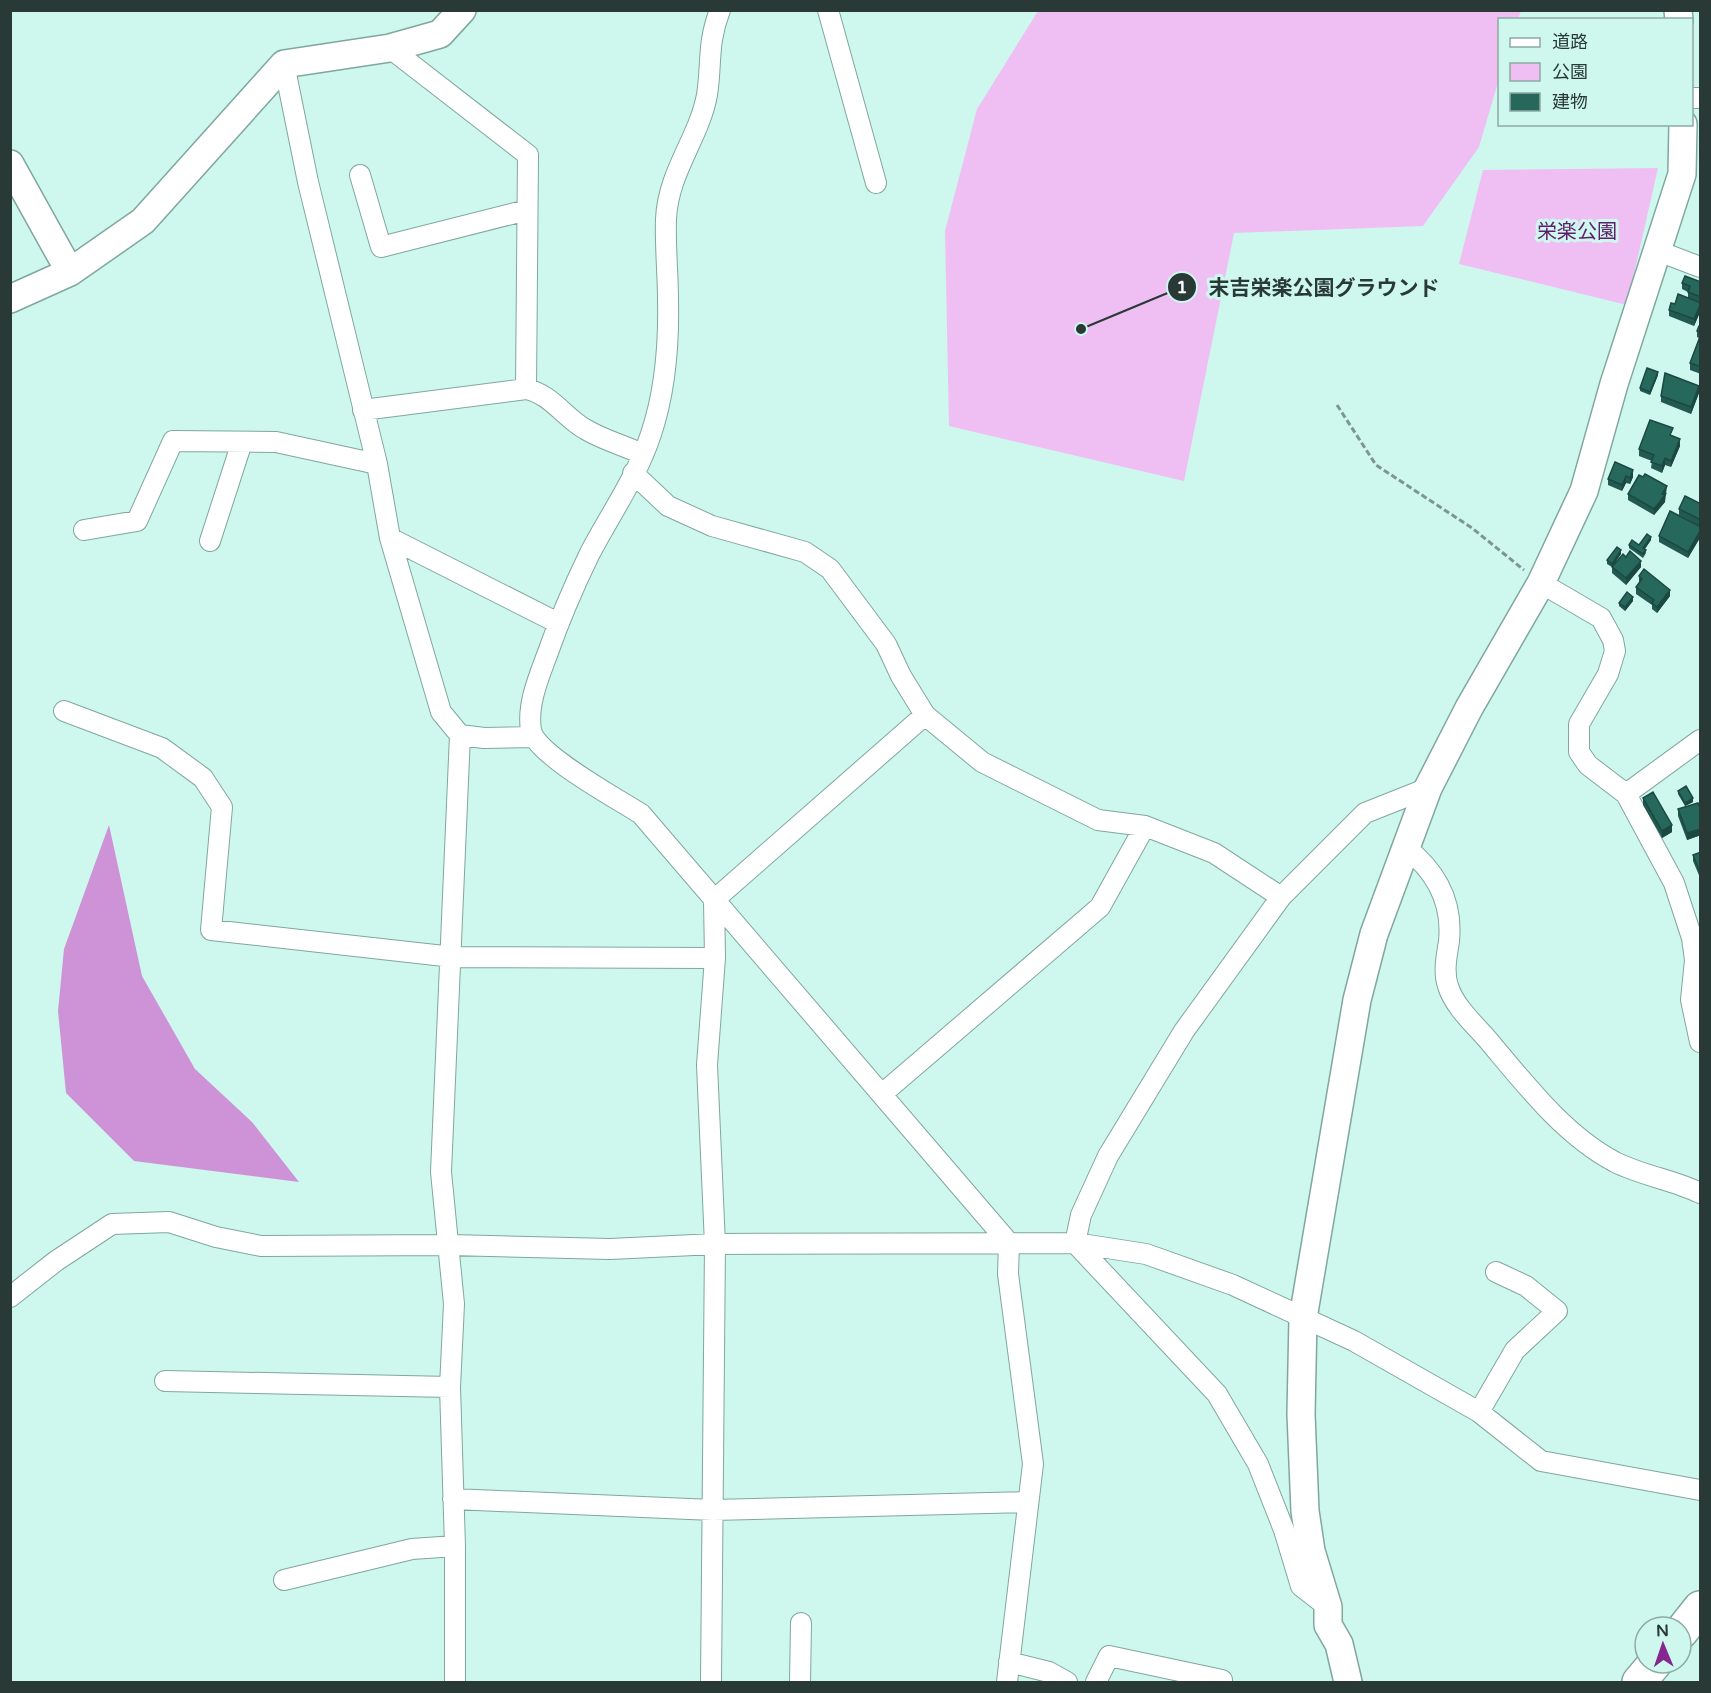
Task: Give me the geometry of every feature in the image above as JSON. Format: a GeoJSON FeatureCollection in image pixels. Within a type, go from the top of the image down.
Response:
{"type":"FeatureCollection","features":[{"type":"Feature","properties":{"kind":"street"},"geometry":{"type":"LineString","coordinates":[[10,299],[70,272],[143,221],[284,64],[390,48],[440,34],[462,10]]}},
{"type":"Feature","properties":{"kind":"street"},"geometry":{"type":"LineString","coordinates":[[533,737],[531,705],[558,623],[589,556],[642,454],[657,410],[667,338],[666,218],[669,191],[700,117],[707,94],[709,50],[720,10]]}},
{"type":"Feature","properties":{"kind":"street"},"geometry":{"type":"LineString","coordinates":[[828,10],[876,183]]}},
{"type":"Feature","properties":{"kind":"street"},"geometry":{"type":"LineString","coordinates":[[390,48],[528,155],[526,389]]}},
{"type":"Feature","properties":{"kind":"street"},"geometry":{"type":"LineString","coordinates":[[284,64],[308,182],[377,464],[390,538],[437,703],[441,712],[460,735],[453,957],[441,1172],[450,1245],[454,1304],[450,1387],[455,1546],[455,1683]]}},
{"type":"Feature","properties":{"kind":"street"},"geometry":{"type":"LineString","coordinates":[[1348,1683],[1339,1644],[1328,1625],[1328,1607],[1311,1551],[1305,1510],[1301,1414],[1303,1318],[1357,1000],[1374,934],[1428,788],[1468,708],[1541,583],[1584,491],[1614,384],[1682,174],[1683,126]]}},
{"type":"Feature","properties":{"kind":"street"},"geometry":{"type":"LineString","coordinates":[[10,164],[70,272]]}},
{"type":"Feature","properties":{"kind":"street"},"geometry":{"type":"LineString","coordinates":[[360,175],[381,247],[527,210]]}},
{"type":"Feature","properties":{"kind":"street"},"geometry":{"type":"LineString","coordinates":[[1658,251],[1701,267]]}},
{"type":"Feature","properties":{"kind":"street"},"geometry":{"type":"LineString","coordinates":[[363,410],[526,389],[544,396],[582,428],[601,439],[642,454]]}},
{"type":"Feature","properties":{"kind":"street"},"geometry":{"type":"LineString","coordinates":[[84,530],[137,521],[173,441],[276,442],[377,464]]}},
{"type":"Feature","properties":{"kind":"street"},"geometry":{"type":"LineString","coordinates":[[210,541],[243,442]]}},
{"type":"Feature","properties":{"kind":"street"},"geometry":{"type":"LineString","coordinates":[[633,473],[668,506],[712,526],[805,552],[830,569],[886,644],[901,676],[925,715],[982,762],[1098,820],[1145,826],[1214,853],[1281,897]]}},
{"type":"Feature","properties":{"kind":"street"},"geometry":{"type":"LineString","coordinates":[[390,538],[558,623]]}},
{"type":"Feature","properties":{"kind":"street"},"geometry":{"type":"LineString","coordinates":[[1541,583],[1601,618],[1608,626],[1615,651],[1608,674],[1579,724],[1579,752],[1588,765],[1626,794],[1674,883],[1694,949],[1697,981],[1691,1000],[1701,1042]]}},
{"type":"Feature","properties":{"kind":"street"},"geometry":{"type":"LineString","coordinates":[[64,711],[162,748],[203,778],[222,807],[211,930],[453,957],[715,958]]}},
{"type":"Feature","properties":{"kind":"street"},"geometry":{"type":"LineString","coordinates":[[711,1683],[715,1244],[707,1065],[715,958],[714,900],[925,715]]}},
{"type":"Feature","properties":{"kind":"street"},"geometry":{"type":"LineString","coordinates":[[460,735],[484,738],[533,737],[567,767],[641,814],[1009,1243],[1008,1274],[1033,1464],[1007,1683]]}},
{"type":"Feature","properties":{"kind":"street"},"geometry":{"type":"LineString","coordinates":[[1626,794],[1701,740]]}},
{"type":"Feature","properties":{"kind":"street"},"geometry":{"type":"LineString","coordinates":[[1075,1243],[1081,1215],[1108,1156],[1184,1031],[1281,897],[1365,813],[1428,788]]}},
{"type":"Feature","properties":{"kind":"street"},"geometry":{"type":"LineString","coordinates":[[882,1094],[1100,907],[1145,826]]}},
{"type":"Feature","properties":{"kind":"street"},"geometry":{"type":"LineString","coordinates":[[1405,847],[1424,862],[1440,885],[1450,923],[1447,984],[1452,997],[1474,1025],[1534,1094],[1571,1130],[1614,1161],[1650,1177],[1701,1193]]}},
{"type":"Feature","properties":{"kind":"street"},"geometry":{"type":"LineString","coordinates":[[10,1297],[56,1261],[111,1224],[170,1222],[216,1237],[261,1246],[450,1245],[610,1250],[715,1244],[1075,1243],[1146,1254],[1233,1285],[1354,1341],[1479,1412],[1541,1461],[1701,1490]]}},
{"type":"Feature","properties":{"kind":"street"},"geometry":{"type":"LineString","coordinates":[[1075,1243],[1217,1394],[1258,1464],[1284,1530],[1301,1586],[1328,1607]]}},
{"type":"Feature","properties":{"kind":"street"},"geometry":{"type":"LineString","coordinates":[[1479,1412],[1515,1350],[1557,1311],[1526,1286],[1496,1272]]}},
{"type":"Feature","properties":{"kind":"street"},"geometry":{"type":"LineString","coordinates":[[165,1381],[450,1387]]}},
{"type":"Feature","properties":{"kind":"street"},"geometry":{"type":"LineString","coordinates":[[453,1499],[713,1510],[1028,1502]]}},
{"type":"Feature","properties":{"kind":"street"},"geometry":{"type":"LineString","coordinates":[[284,1580],[412,1549],[455,1546]]}},
{"type":"Feature","properties":{"kind":"street"},"geometry":{"type":"LineString","coordinates":[[800,1683],[801,1623]]}},
{"type":"Feature","properties":{"kind":"street"},"geometry":{"type":"LineString","coordinates":[[1096,1683],[1109,1656],[1222,1680]]}},
{"type":"Feature","properties":{"kind":"street"},"geometry":{"type":"LineString","coordinates":[[1009,1662],[1049,1672],[1067,1683]]}},
{"type":"Feature","properties":{"kind":"path"},"geometry":{"type":"LineString","coordinates":[[1337,405],[1376,465],[1472,528],[1541,583]]}},
{"type":"Feature","properties":{"kind":"green space"},"geometry":{"type":"Polygon","coordinates":[[[1038,11],[1521,11],[1518,18],[1498,18],[1498,82],[1479,147],[1423,226],[1234,233],[1184,481],[949,426],[945,231],[977,109],[1038,11]]]}},
{"type":"Feature","properties":{"kind":"green space","name":"栄楽公園"},"geometry":{"type":"Polygon","coordinates":[[[1658,168],[1627,305],[1459,264],[1483,170],[1658,168]]]}},
{"type":"Feature","properties":{"kind":"shaded area"},"geometry":{"type":"Polygon","coordinates":[[[109,825],[142,976],[195,1069],[252,1122],[299,1182],[134,1161],[66,1093],[58,1011],[64,949],[109,825]]]}},
{"type":"Feature","properties":{"kind":"building"},"geometry":{"type":"Polygon","coordinates":[[[1685,276],[1701,282],[1701,297],[1688,292],[1690,286],[1682,283],[1685,276]]]}},
{"type":"Feature","properties":{"kind":"building"},"geometry":{"type":"Polygon","coordinates":[[[1678,294],[1701,303],[1694,319],[1669,310],[1671,303],[1675,304],[1678,294]]]}},
{"type":"Feature","properties":{"kind":"building"},"geometry":{"type":"Polygon","coordinates":[[[1701,334],[1701,367],[1690,363],[1701,334]]]}},
{"type":"Feature","properties":{"kind":"building"},"geometry":{"type":"Polygon","coordinates":[[[1647,368],[1658,372],[1650,392],[1640,388],[1647,368]]]}},
{"type":"Feature","properties":{"kind":"building"},"geometry":{"type":"Polygon","coordinates":[[[1665,373],[1699,386],[1691,407],[1661,396],[1665,373]]]}},
{"type":"Feature","properties":{"kind":"building"},"geometry":{"type":"Polygon","coordinates":[[[1650,420],[1673,428],[1670,435],[1680,439],[1671,461],[1665,458],[1662,466],[1651,462],[1654,455],[1639,449],[1650,420]]]}},
{"type":"Feature","properties":{"kind":"building"},"geometry":{"type":"Polygon","coordinates":[[[1615,462],[1633,470],[1630,478],[1626,476],[1622,485],[1608,479],[1615,462]]]}},
{"type":"Feature","properties":{"kind":"building"},"geometry":{"type":"Polygon","coordinates":[[[1645,474],[1667,486],[1662,494],[1665,495],[1654,509],[1628,494],[1639,475],[1643,477],[1645,474]]]}},
{"type":"Feature","properties":{"kind":"building"},"geometry":{"type":"Polygon","coordinates":[[[1685,496],[1701,504],[1701,520],[1679,509],[1685,496]]]}},
{"type":"Feature","properties":{"kind":"building"},"geometry":{"type":"Polygon","coordinates":[[[1670,511],[1701,527],[1688,552],[1659,536],[1670,511]]]}},
{"type":"Feature","properties":{"kind":"building"},"geometry":{"type":"Polygon","coordinates":[[[1647,534],[1651,537],[1643,548],[1646,550],[1643,554],[1629,545],[1632,540],[1639,545],[1647,534]]]}},
{"type":"Feature","properties":{"kind":"building"},"geometry":{"type":"Polygon","coordinates":[[[1617,547],[1621,550],[1612,564],[1607,560],[1617,547]]]}},
{"type":"Feature","properties":{"kind":"building"},"geometry":{"type":"Polygon","coordinates":[[[1630,551],[1641,561],[1626,578],[1612,567],[1623,554],[1626,557],[1630,551]]]}},
{"type":"Feature","properties":{"kind":"building"},"geometry":{"type":"Polygon","coordinates":[[[1644,569],[1670,590],[1657,607],[1652,603],[1654,600],[1636,587],[1642,579],[1639,576],[1644,569]]]}},
{"type":"Feature","properties":{"kind":"building"},"geometry":{"type":"Polygon","coordinates":[[[1627,592],[1633,597],[1625,607],[1619,603],[1627,592]]]}},
{"type":"Feature","properties":{"kind":"building"},"geometry":{"type":"Polygon","coordinates":[[[1686,786],[1693,798],[1685,803],[1678,791],[1686,786]]]}},
{"type":"Feature","properties":{"kind":"building"},"geometry":{"type":"Polygon","coordinates":[[[1653,792],[1672,825],[1662,831],[1643,798],[1653,792]]]}},
{"type":"Feature","properties":{"kind":"building"},"geometry":{"type":"Polygon","coordinates":[[[1698,803],[1701,810],[1701,829],[1687,833],[1678,809],[1698,803]]]}},
{"type":"Feature","properties":{"kind":"building"},"geometry":{"type":"Polygon","coordinates":[[[1701,852],[1701,874],[1693,855],[1701,852]]]}},
{"type":"Feature","properties":{"kind":"place","name":"末吉栄楽公園グラウンド"},"geometry":{"type":"Point","coordinates":[1081,329]}}]}
